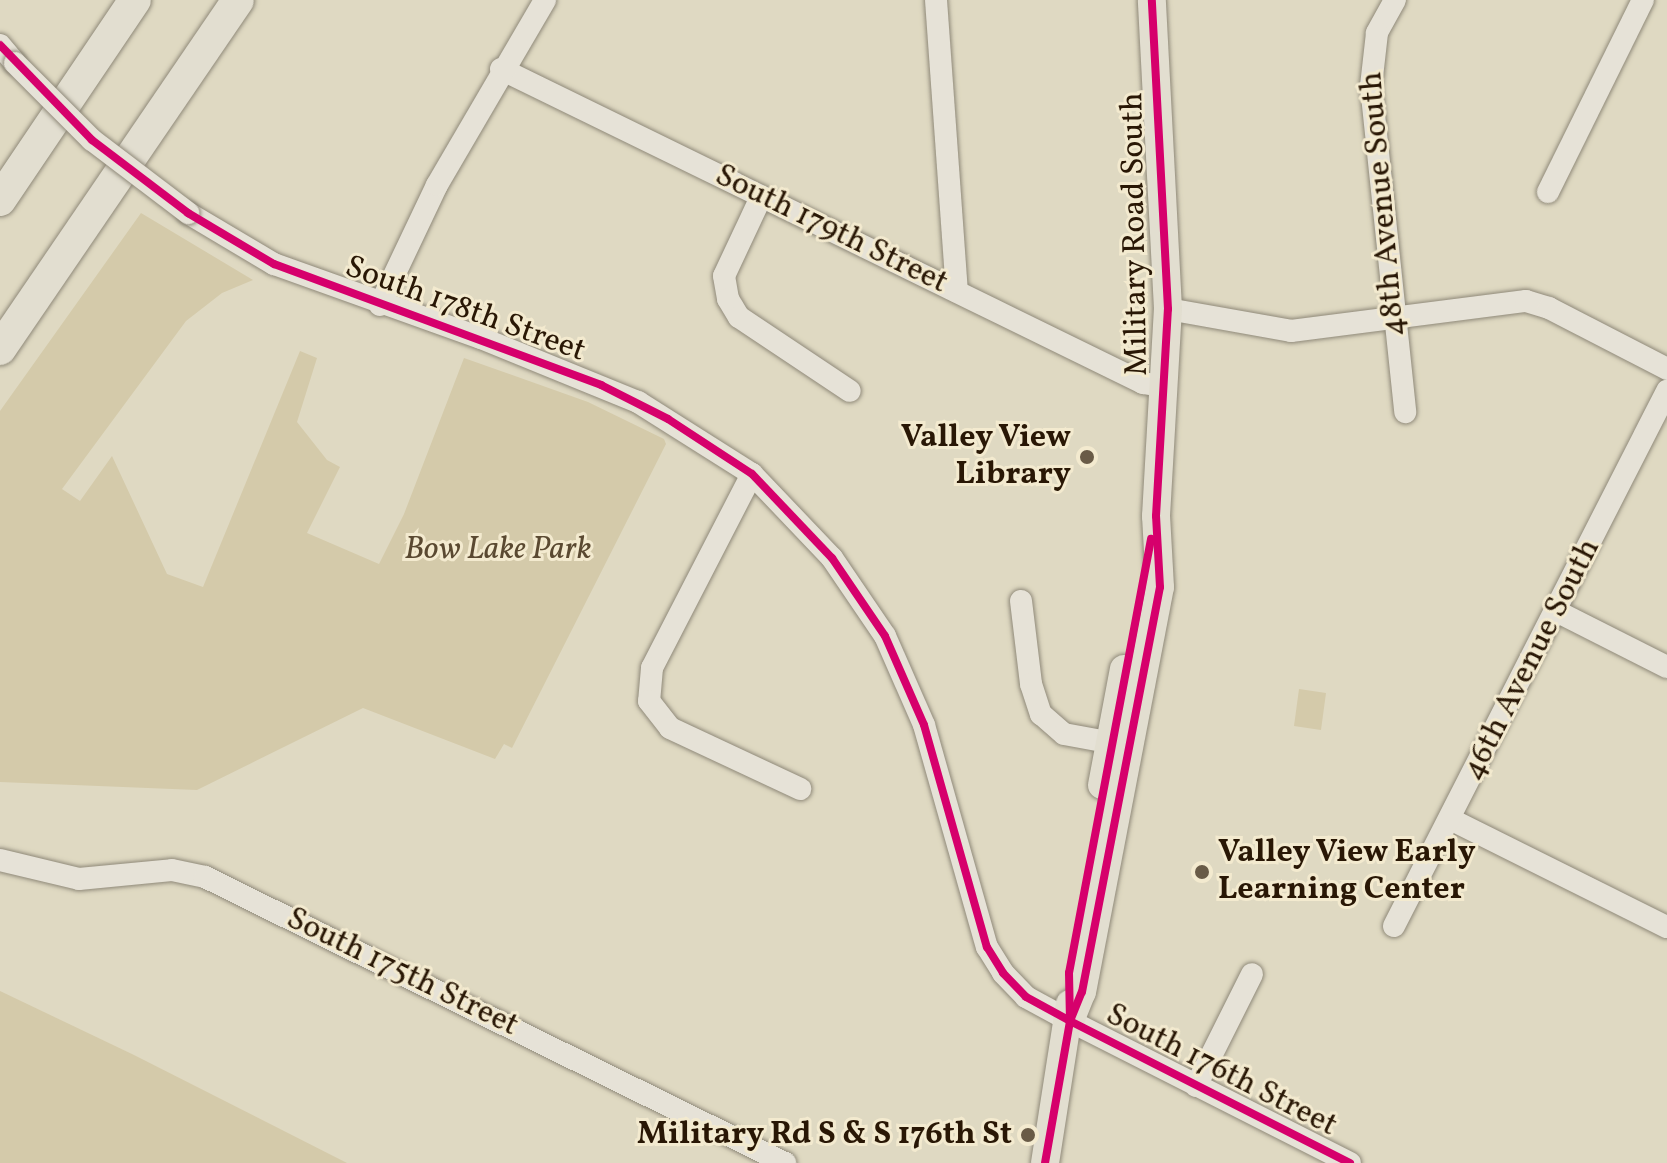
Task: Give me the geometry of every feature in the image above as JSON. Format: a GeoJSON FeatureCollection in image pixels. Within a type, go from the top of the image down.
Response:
{"type":"FeatureCollection","features":[{"type":"Feature","properties":{"kind":"highway"},"geometry":{"type":"LineString","coordinates":[[0,200],[135,0]]}},
{"type":"Feature","properties":{"kind":"highway"},"geometry":{"type":"LineString","coordinates":[[0,349],[238,0]]}},
{"type":"Feature","properties":{"kind":"main road","name":"Military Road South"},"geometry":{"type":"LineString","coordinates":[[1045,1163],[1070,1021],[1082,992],[1119,744],[1160,587],[1156,516],[1168,309],[1152,0]]}},
{"type":"Feature","properties":{"kind":"street"},"geometry":{"type":"LineString","coordinates":[[380,305],[501,69],[545,0]]}},
{"type":"Feature","properties":{"kind":"street"},"geometry":{"type":"LineString","coordinates":[[936,0],[957,291]]}},
{"type":"Feature","properties":{"kind":"street","name":"48th Avenue South"},"geometry":{"type":"LineString","coordinates":[[1395,0],[1377,33],[1371,86],[1392,315],[1405,412]]}},
{"type":"Feature","properties":{"kind":"street"},"geometry":{"type":"LineString","coordinates":[[1548,192],[1643,0]]}},
{"type":"Feature","properties":{"kind":"street","name":"South 178th Street"},"geometry":{"type":"LineString","coordinates":[[0,45],[92,140],[188,213],[274,264],[601,385],[668,419],[752,474],[832,558],[885,636],[924,725],[987,947],[1026,997],[1070,1021]]}},
{"type":"Feature","properties":{"kind":"street","name":"South 179th Street"},"geometry":{"type":"LineString","coordinates":[[501,69],[1143,383],[1163,386]]}},
{"type":"Feature","properties":{"kind":"street"},"geometry":{"type":"LineString","coordinates":[[761,197],[724,276],[728,299],[739,317],[850,391]]}},
{"type":"Feature","properties":{"kind":"street"},"geometry":{"type":"LineString","coordinates":[[1168,309],[1291,331],[1363,325],[1392,315],[1526,301],[1667,369]]}},
{"type":"Feature","properties":{"kind":"street","name":"46th Avenue South"},"geometry":{"type":"LineString","coordinates":[[1394,926],[1452,820],[1667,391]]}},
{"type":"Feature","properties":{"kind":"street"},"geometry":{"type":"LineString","coordinates":[[752,474],[652,668],[649,701],[670,728],[800,789]]}},
{"type":"Feature","properties":{"kind":"street"},"geometry":{"type":"LineString","coordinates":[[1021,601],[1031,684],[1041,714],[1064,734],[1119,744]]}},
{"type":"Feature","properties":{"kind":"street"},"geometry":{"type":"LineString","coordinates":[[1556,611],[1667,667]]}},
{"type":"Feature","properties":{"kind":"street"},"geometry":{"type":"LineString","coordinates":[[1452,820],[1667,927]]}},
{"type":"Feature","properties":{"kind":"street","name":"South 175th Street"},"geometry":{"type":"LineString","coordinates":[[0,860],[79,879],[172,870],[205,877],[785,1163]]}},
{"type":"Feature","properties":{"kind":"street"},"geometry":{"type":"LineString","coordinates":[[1196,1086],[1252,974]]}},
{"type":"Feature","properties":{"kind":"street","name":"South 176th Street"},"geometry":{"type":"LineString","coordinates":[[1070,1021],[1350,1163]]}},
{"type":"Feature","properties":{"kind":"green space","name":"Bow Lake Park"},"geometry":{"type":"Polygon","coordinates":[[[141,213],[253,280],[222,293],[186,321],[62,489],[80,501],[112,456],[167,574],[203,587],[300,351],[317,358],[297,422],[327,460],[340,467],[307,533],[379,564],[404,514],[464,358],[588,402],[664,439],[666,444],[512,748],[504,744],[495,759],[363,708],[197,790],[0,782],[0,411],[141,213]]]}},
{"type":"Feature","properties":{"kind":"green space"},"geometry":{"type":"Polygon","coordinates":[[[1299,689],[1326,693],[1321,730],[1294,726],[1299,689]]]}},
{"type":"Feature","properties":{"kind":"green space"},"geometry":{"type":"Polygon","coordinates":[[[0,991],[134,1055],[347,1163],[0,1163],[0,991]]]}},
{"type":"Feature","properties":{"kind":"cycle path"},"geometry":{"type":"LineString","coordinates":[[1070,1021],[1082,992],[1160,587],[1156,516],[1168,309],[1152,0]]}},
{"type":"Feature","properties":{"kind":"cycle path"},"geometry":{"type":"LineString","coordinates":[[0,45],[92,140],[188,213],[274,264],[601,385],[668,419],[752,474],[832,558],[885,636],[924,725],[987,947],[1003,973],[1026,997],[1350,1163]]}},
{"type":"Feature","properties":{"kind":"cycle path"},"geometry":{"type":"LineString","coordinates":[[1045,1163],[1070,1021],[1069,973],[1151,539]]}},
{"type":"Feature","properties":{"kind":"place","name":"Valley View Library"},"geometry":{"type":"Point","coordinates":[1087,457]}},
{"type":"Feature","properties":{"kind":"place","name":"Valley View Early Learning Center"},"geometry":{"type":"Point","coordinates":[1202,872]}},
{"type":"Feature","properties":{"kind":"place","name":"Military Rd S & S 176th St"},"geometry":{"type":"Point","coordinates":[1028,1135]}}]}
